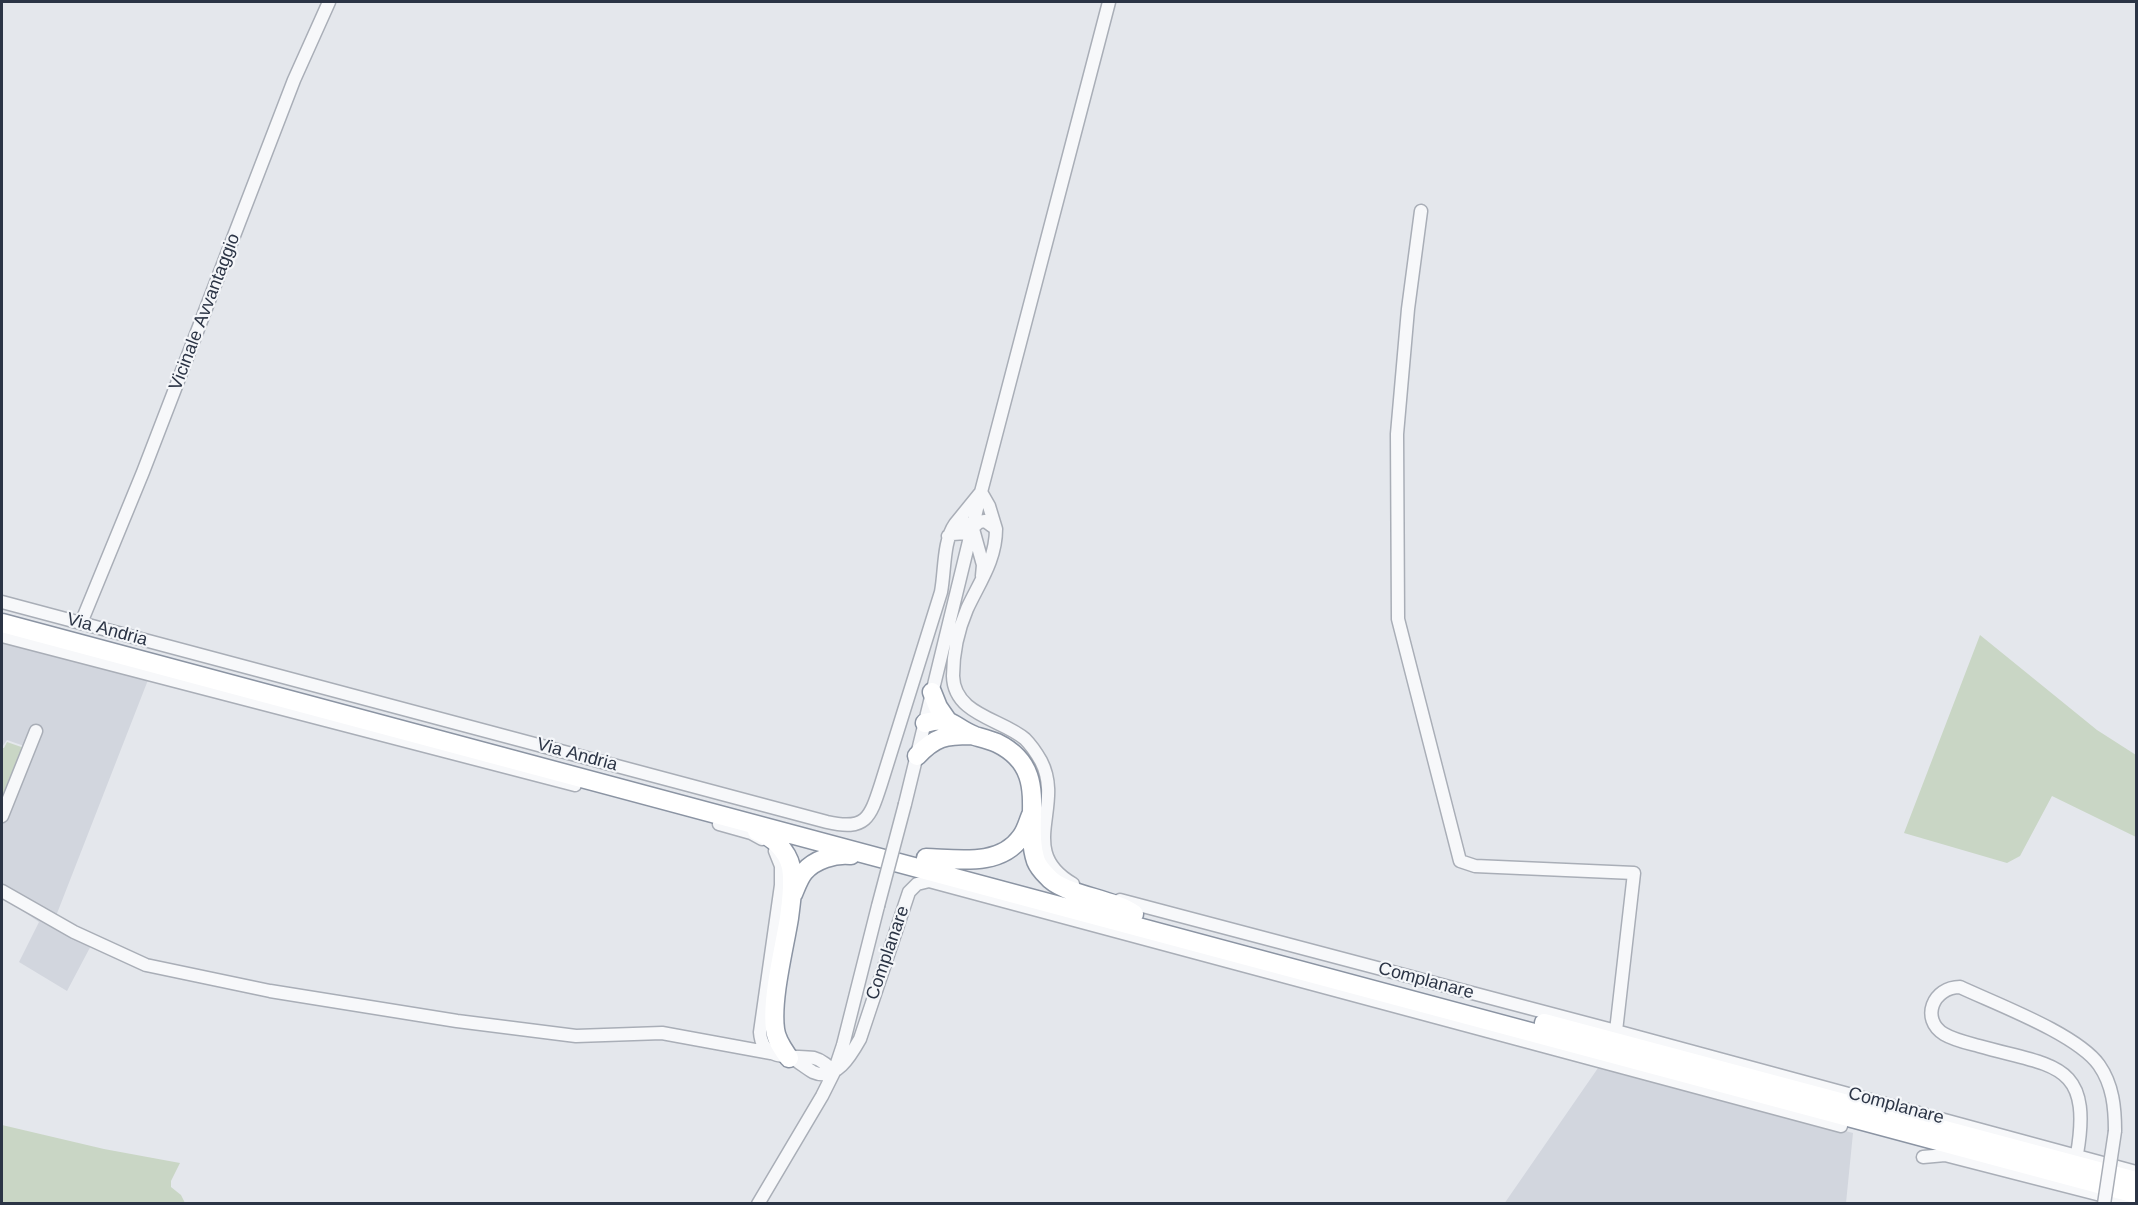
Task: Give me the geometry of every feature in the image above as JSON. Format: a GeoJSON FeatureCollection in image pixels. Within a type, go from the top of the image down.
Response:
{"type":"FeatureCollection","features":[{"type":"Feature","properties":{"kind":"highway"},"geometry":{"type":"LineString","coordinates":[[2,612],[2136,1181]]}},
{"type":"Feature","properties":{"kind":"highway"},"geometry":{"type":"LineString","coordinates":[[2,623],[894,862],[2129,1199]]}},
{"type":"Feature","properties":{"kind":"highway"},"geometry":{"type":"LineString","coordinates":[[933,692],[947,728]]}},
{"type":"Feature","properties":{"kind":"highway"},"geometry":{"type":"LineString","coordinates":[[925,723],[935,731],[947,728],[998,743],[1018,758],[1033,786],[1033,836],[1036,862],[1049,879],[1065,887],[1124,906],[1134,914]]}},
{"type":"Feature","properties":{"kind":"highway"},"geometry":{"type":"LineString","coordinates":[[917,756],[947,728]]}},
{"type":"Feature","properties":{"kind":"highway"},"geometry":{"type":"LineString","coordinates":[[926,858],[985,859],[1006,851],[1022,837],[1033,811]]}},
{"type":"Feature","properties":{"kind":"highway"},"geometry":{"type":"LineString","coordinates":[[712,813],[765,833],[776,841],[791,867],[792,896],[774,1010],[775,1031],[785,1056]]}},
{"type":"Feature","properties":{"kind":"highway"},"geometry":{"type":"LineString","coordinates":[[792,896],[802,874],[811,865],[833,856],[847,854],[894,862]]}},
{"type":"Feature","properties":{"kind":"street","name":"Vicinale Avvantaggio"},"geometry":{"type":"LineString","coordinates":[[81,623],[143,472],[294,80],[329,2]]}},
{"type":"Feature","properties":{"kind":"street"},"geometry":{"type":"LineString","coordinates":[[758,1203],[822,1096],[834,1072],[843,1045],[933,692],[972,527],[1109,2]]}},
{"type":"Feature","properties":{"kind":"street"},"geometry":{"type":"LineString","coordinates":[[1421,211],[1408,309],[1397,434],[1398,619],[1460,861],[1475,866],[1635,873],[1616,1031]]}},
{"type":"Feature","properties":{"kind":"street"},"geometry":{"type":"LineString","coordinates":[[948,536],[981,492]]}},
{"type":"Feature","properties":{"kind":"street","name":"Complanare"},"geometry":{"type":"LineString","coordinates":[[981,492],[989,506],[996,529],[994,554],[966,612],[958,636],[953,679],[958,694],[968,706],[1024,739],[1042,763],[1048,785],[1048,806],[1042,844],[1048,859],[1062,878],[1075,886],[1167,914],[1616,1031],[2077,1154],[2136,1172]]}},
{"type":"Feature","properties":{"kind":"street"},"geometry":{"type":"LineString","coordinates":[[948,536],[966,533],[979,522],[985,521],[996,529]]}},
{"type":"Feature","properties":{"kind":"street"},"geometry":{"type":"LineString","coordinates":[[955,524],[966,523],[972,527]]}},
{"type":"Feature","properties":{"kind":"street","name":"Complanare"},"geometry":{"type":"LineString","coordinates":[[972,527],[983,565],[982,577]]}},
{"type":"Feature","properties":{"kind":"street","name":"Via Andria"},"geometry":{"type":"LineString","coordinates":[[2,602],[827,822],[852,826],[867,817],[878,793],[942,592],[948,536]]}},
{"type":"Feature","properties":{"kind":"street"},"geometry":{"type":"LineString","coordinates":[[965,558],[974,555],[981,556]]}},
{"type":"Feature","properties":{"kind":"street","name":"Via Andria"},"geometry":{"type":"LineString","coordinates":[[2,636],[676,812],[751,833],[764,839],[775,852],[781,866],[781,885],[760,1032],[761,1041],[766,1049],[785,1056]]}},
{"type":"Feature","properties":{"kind":"street"},"geometry":{"type":"LineString","coordinates":[[2,816],[36,731]]}},
{"type":"Feature","properties":{"kind":"street","name":"Complanare"},"geometry":{"type":"LineString","coordinates":[[834,1072],[848,1059],[860,1039],[909,892],[917,884],[929,882],[1841,1126]]}},
{"type":"Feature","properties":{"kind":"street"},"geometry":{"type":"LineString","coordinates":[[2,891],[74,932],[146,965],[236,984],[457,1022],[576,1036],[662,1033],[785,1056],[816,1058],[829,1054],[843,1045]]}},
{"type":"Feature","properties":{"kind":"street"},"geometry":{"type":"LineString","coordinates":[[2077,1154],[2081,1131],[2078,1092],[2068,1076],[2050,1066],[1960,1041],[1943,1033],[1932,1019],[1932,1006],[1938,995],[1950,987],[1960,987],[2057,1032],[2082,1049],[2099,1065],[2111,1089],[2115,1111],[2115,1131],[2104,1203]]}},
{"type":"Feature","properties":{"kind":"street"},"geometry":{"type":"LineString","coordinates":[[785,1056],[814,1072],[824,1074],[834,1072]]}},
{"type":"Feature","properties":{"kind":"street"},"geometry":{"type":"LineString","coordinates":[[816,1058],[834,1072]]}},
{"type":"Feature","properties":{"kind":"street"},"geometry":{"type":"LineString","coordinates":[[814,1072],[822,1096]]}},
{"type":"Feature","properties":{"kind":"street","name":"Complanare"},"geometry":{"type":"LineString","coordinates":[[1923,1157],[1945,1155],[2129,1199],[2136,1203]]}},
{"type":"Feature","properties":{"kind":"shaded area"},"geometry":{"type":"Polygon","coordinates":[[[2,640],[148,680],[56,916],[95,938],[67,991],[19,962],[39,922],[2,897],[2,806],[27,747],[7,740],[2,747],[2,640]]]}},
{"type":"Feature","properties":{"kind":"shaded area"},"geometry":{"type":"Polygon","coordinates":[[[1598,1068],[1853,1133],[1846,1203],[1504,1204],[1598,1068]]]}},
{"type":"Feature","properties":{"kind":"green space"},"geometry":{"type":"Polygon","coordinates":[[[1980,635],[2097,730],[2136,755],[2136,837],[2052,796],[2020,856],[2007,863],[1904,833],[1980,635]]]}},
{"type":"Feature","properties":{"kind":"green space"},"geometry":{"type":"Polygon","coordinates":[[[7,742],[27,749],[2,807],[2,748],[7,742]]]}},
{"type":"Feature","properties":{"kind":"green space"},"geometry":{"type":"Polygon","coordinates":[[[2,1125],[104,1149],[180,1163],[171,1181],[171,1187],[181,1195],[185,1203],[2,1203],[2,1125]]]}}]}
